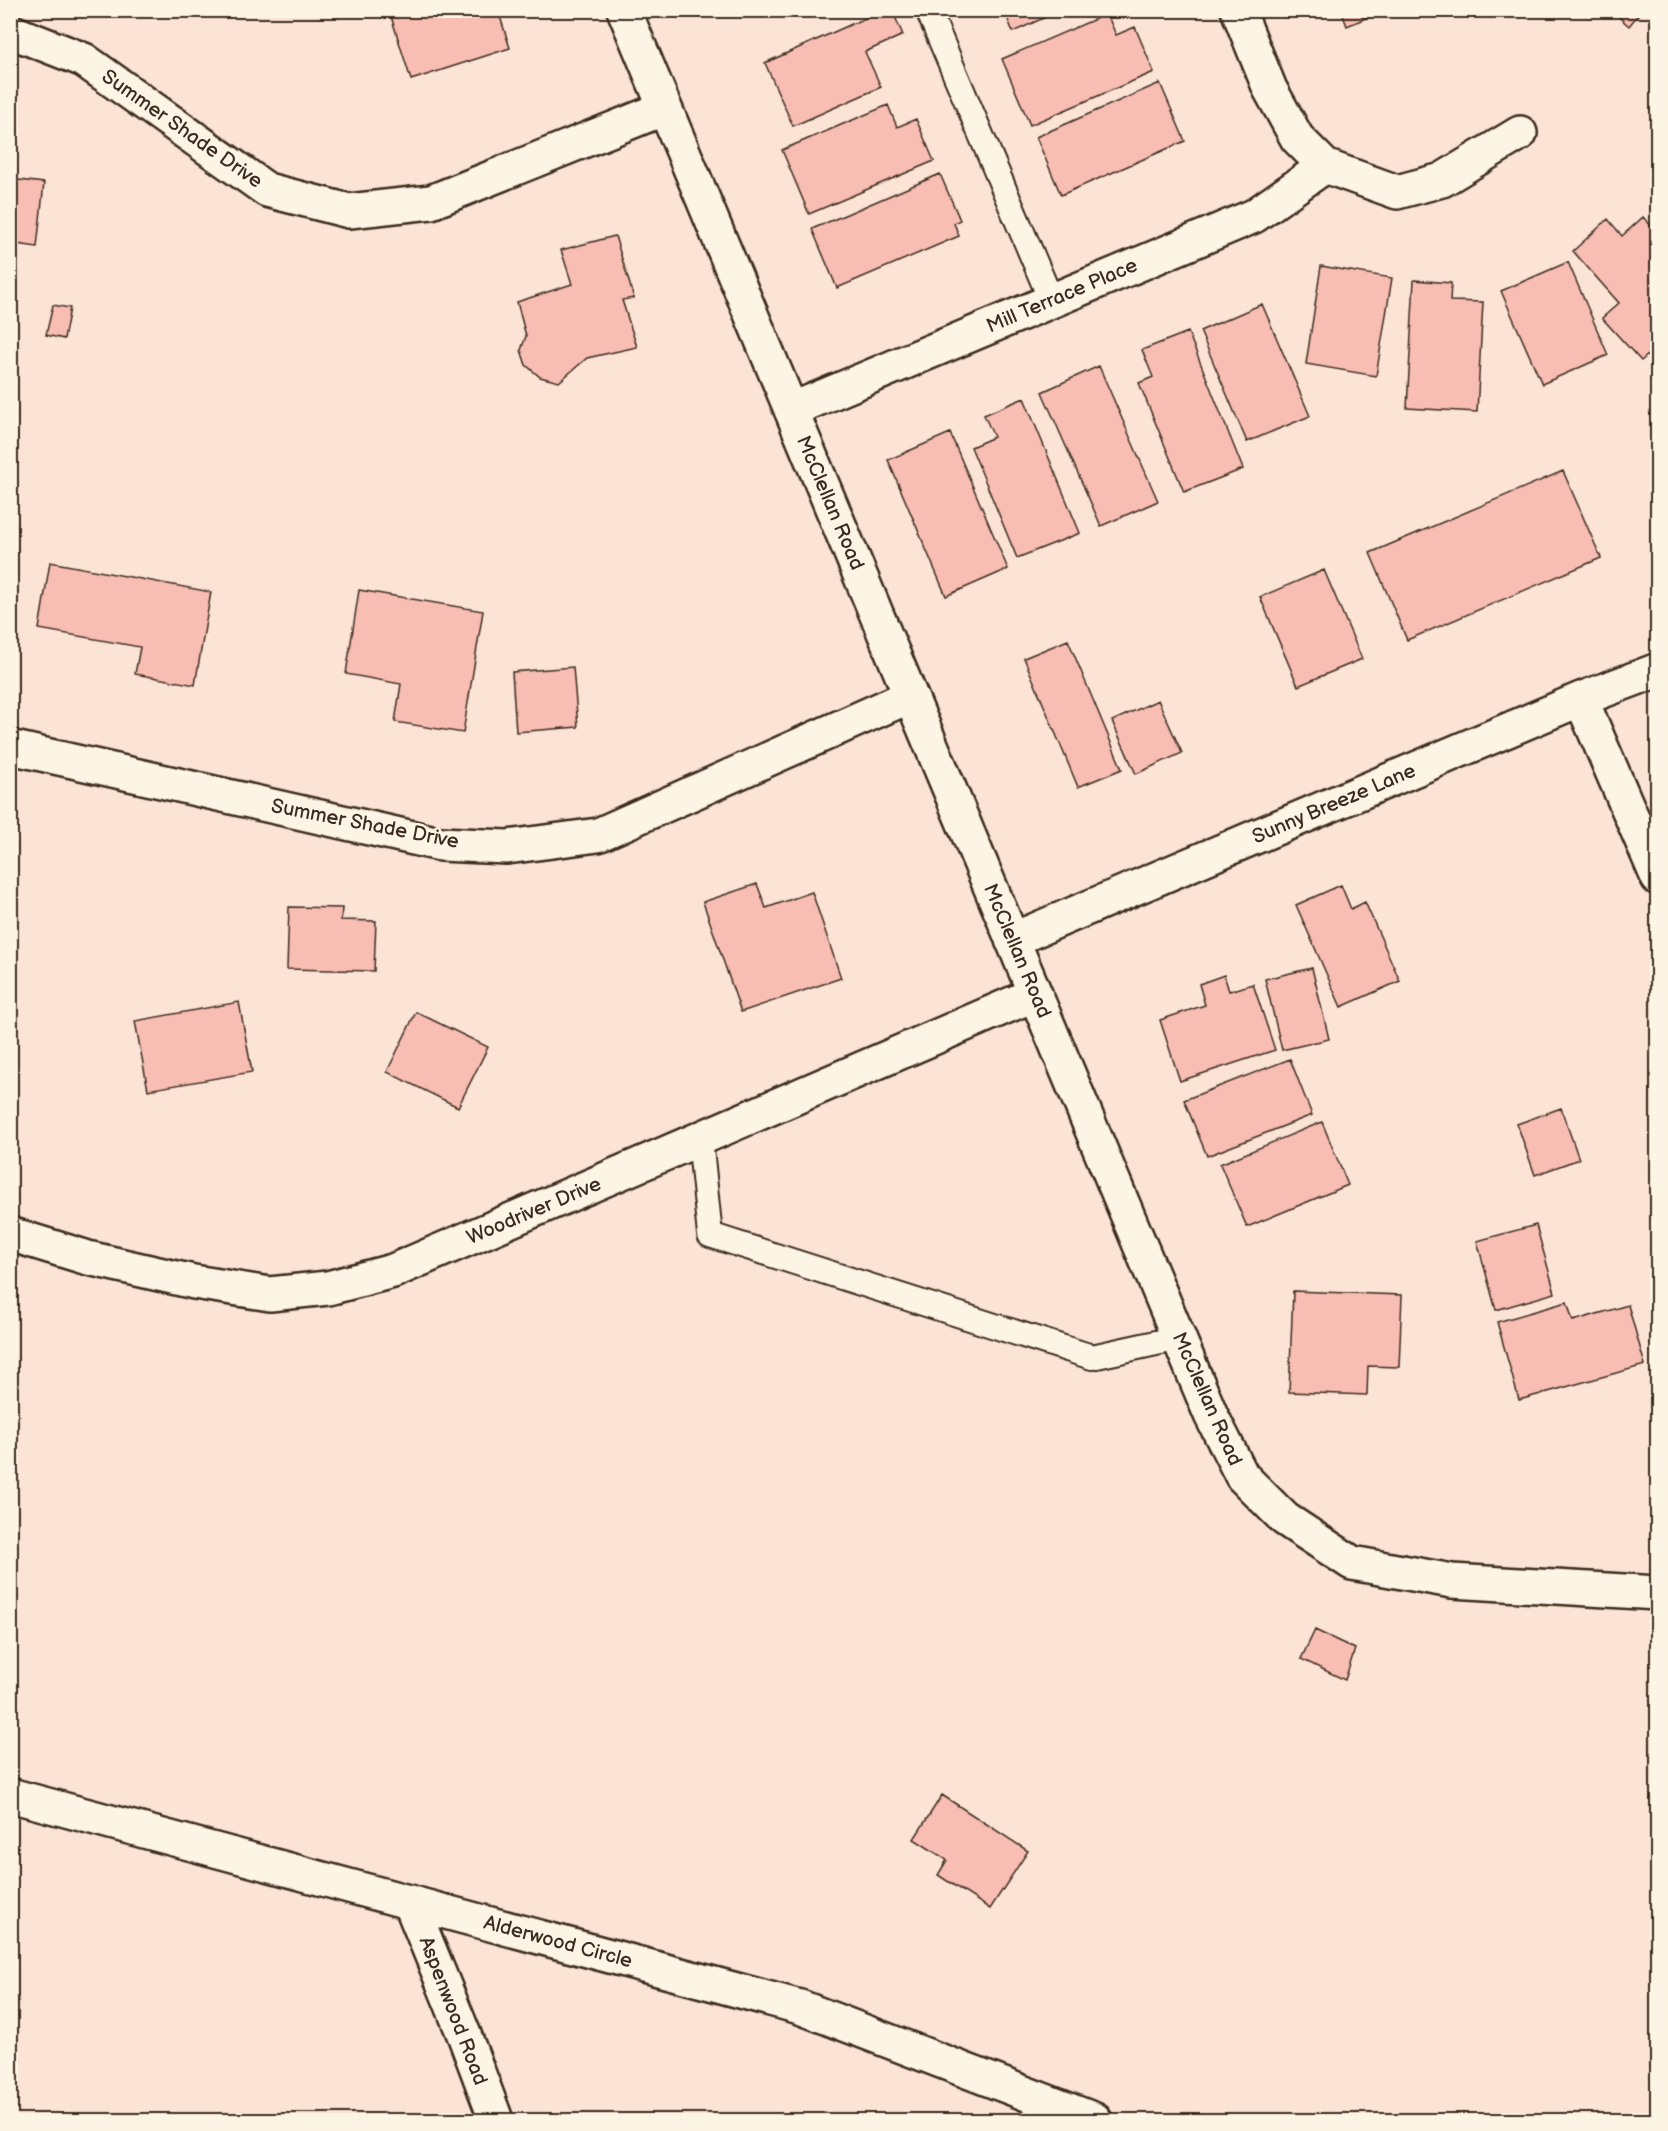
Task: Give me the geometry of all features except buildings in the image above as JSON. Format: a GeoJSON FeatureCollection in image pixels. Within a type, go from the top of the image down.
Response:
{"type":"FeatureCollection","features":[{"type":"Feature","properties":{"kind":"street","name":"McClellan Road"},"geometry":{"type":"LineString","coordinates":[[624,10],[1211,1415],[1242,1476],[1286,1519],[1352,1563],[1452,1581],[1658,1593]]}},
{"type":"Feature","properties":{"kind":"street"},"geometry":{"type":"LineString","coordinates":[[1238,10],[1270,89],[1297,138],[1325,166],[1397,192],[1442,180],[1521,133]]}},
{"type":"Feature","properties":{"kind":"street","name":"Summer Shade Drive"},"geometry":{"type":"LineString","coordinates":[[10,31],[84,60],[267,190],[349,211],[431,202],[665,108]]}},
{"type":"Feature","properties":{"kind":"street","name":"Mill Terrace Place"},"geometry":{"type":"LineString","coordinates":[[791,410],[1254,216],[1325,166]]}},
{"type":"Feature","properties":{"kind":"street","name":"Sunny Breeze Lane"},"geometry":{"type":"LineString","coordinates":[[1012,940],[1581,699],[1658,670]]}},
{"type":"Feature","properties":{"kind":"street","name":"Summer Shade Drive"},"geometry":{"type":"LineString","coordinates":[[10,747],[440,844],[507,847],[598,835],[910,696]]}},
{"type":"Feature","properties":{"kind":"street"},"geometry":{"type":"LineString","coordinates":[[1581,699],[1658,878]]}},
{"type":"Feature","properties":{"kind":"street","name":"Woodriver Drive"},"geometry":{"type":"LineString","coordinates":[[10,1234],[88,1258],[194,1282],[270,1294],[328,1288],[393,1272],[1035,994]]}},
{"type":"Feature","properties":{"kind":"street","name":"Alderwood Circle"},"geometry":{"type":"LineString","coordinates":[[10,1795],[800,2007],[1095,2121]]}},
{"type":"Feature","properties":{"kind":"street","name":"Aspenwood Road"},"geometry":{"type":"LineString","coordinates":[[410,1902],[465,2037],[496,2121]]}},
{"type":"Feature","properties":{"kind":"lane"},"geometry":{"type":"LineString","coordinates":[[928,10],[1051,300]]}},
{"type":"Feature","properties":{"kind":"lane"},"geometry":{"type":"LineString","coordinates":[[700,1139],[710,1235],[1092,1357],[1179,1338]]}}]}
